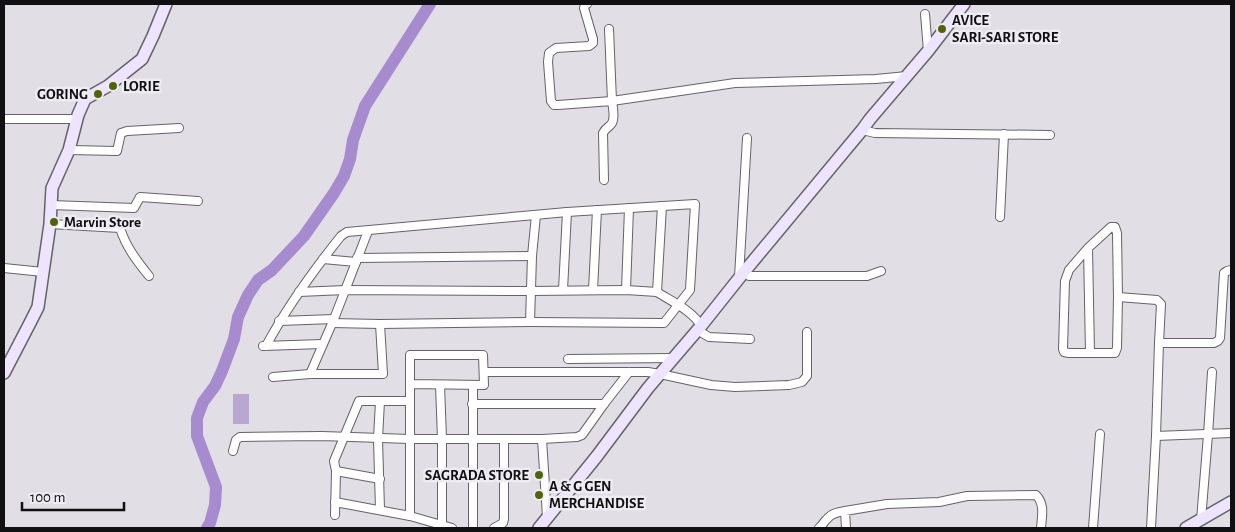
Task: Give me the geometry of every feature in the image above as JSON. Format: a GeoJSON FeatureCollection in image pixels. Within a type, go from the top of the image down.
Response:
{"type":"FeatureCollection","features":[{"type":"Feature","properties":{"kind":"street"},"geometry":{"type":"LineString","coordinates":[[4,373],[38,307],[50,224],[52,188],[69,150],[78,115],[86,100],[108,86],[142,59],[166,4]]}},
{"type":"Feature","properties":{"kind":"street"},"geometry":{"type":"LineString","coordinates":[[587,4],[584,8],[593,38],[592,43],[589,46],[556,48],[549,53],[548,62],[554,105],[612,101],[735,83],[907,76]]}},
{"type":"Feature","properties":{"kind":"street"},"geometry":{"type":"LineString","coordinates":[[538,528],[597,456],[648,388],[928,51],[964,4]]}},
{"type":"Feature","properties":{"kind":"street"},"geometry":{"type":"LineString","coordinates":[[925,14],[928,51]]}},
{"type":"Feature","properties":{"kind":"street"},"geometry":{"type":"LineString","coordinates":[[604,180],[603,133],[612,123],[613,118],[609,29]]}},
{"type":"Feature","properties":{"kind":"street"},"geometry":{"type":"LineString","coordinates":[[4,119],[77,119]]}},
{"type":"Feature","properties":{"kind":"street"},"geometry":{"type":"LineString","coordinates":[[69,150],[117,152],[121,133],[126,131],[180,128]]}},
{"type":"Feature","properties":{"kind":"street"},"geometry":{"type":"LineString","coordinates":[[862,130],[875,133],[1050,135]]}},
{"type":"Feature","properties":{"kind":"street"},"geometry":{"type":"LineString","coordinates":[[1000,217],[1004,134]]}},
{"type":"Feature","properties":{"kind":"street"},"geometry":{"type":"LineString","coordinates":[[741,274],[747,138]]}},
{"type":"Feature","properties":{"kind":"street"},"geometry":{"type":"LineString","coordinates":[[51,205],[134,208],[140,197],[198,201]]}},
{"type":"Feature","properties":{"kind":"street"},"geometry":{"type":"LineString","coordinates":[[279,321],[333,321],[380,324],[664,323],[690,290],[695,204],[567,212],[347,232],[341,236],[323,259],[279,321],[264,346],[322,344]]}},
{"type":"Feature","properties":{"kind":"street"},"geometry":{"type":"LineString","coordinates":[[657,292],[662,206]]}},
{"type":"Feature","properties":{"kind":"street"},"geometry":{"type":"LineString","coordinates":[[626,290],[629,208]]}},
{"type":"Feature","properties":{"kind":"street"},"geometry":{"type":"LineString","coordinates":[[593,290],[597,210]]}},
{"type":"Feature","properties":{"kind":"street"},"geometry":{"type":"LineString","coordinates":[[563,290],[567,212]]}},
{"type":"Feature","properties":{"kind":"street"},"geometry":{"type":"LineString","coordinates":[[530,322],[532,256],[536,215]]}},
{"type":"Feature","properties":{"kind":"street"},"geometry":{"type":"LineString","coordinates":[[50,224],[120,228],[133,255],[149,276]]}},
{"type":"Feature","properties":{"kind":"street"},"geometry":{"type":"LineString","coordinates":[[1111,227],[1115,227],[1117,233],[1118,298],[1116,351],[1114,353],[1069,353],[1064,352],[1063,349],[1065,281],[1069,270],[1088,248],[1111,227]]}},
{"type":"Feature","properties":{"kind":"street"},"geometry":{"type":"LineString","coordinates":[[310,374],[368,231]]}},
{"type":"Feature","properties":{"kind":"street"},"geometry":{"type":"LineString","coordinates":[[1088,248],[1090,353]]}},
{"type":"Feature","properties":{"kind":"street"},"geometry":{"type":"LineString","coordinates":[[323,259],[532,256]]}},
{"type":"Feature","properties":{"kind":"street"},"geometry":{"type":"LineString","coordinates":[[4,268],[43,272]]}},
{"type":"Feature","properties":{"kind":"street"},"geometry":{"type":"LineString","coordinates":[[1159,343],[1214,343],[1218,341],[1220,338],[1224,273],[1231,270]]}},
{"type":"Feature","properties":{"kind":"street"},"geometry":{"type":"LineString","coordinates":[[741,274],[749,276],[867,276],[881,271]]}},
{"type":"Feature","properties":{"kind":"street"},"geometry":{"type":"LineString","coordinates":[[299,292],[345,290],[626,290],[657,292],[696,318],[699,328],[709,337],[750,340]]}},
{"type":"Feature","properties":{"kind":"street"},"geometry":{"type":"LineString","coordinates":[[1118,298],[1157,300],[1161,304],[1151,528]]}},
{"type":"Feature","properties":{"kind":"street"},"geometry":{"type":"LineString","coordinates":[[273,377],[310,374],[383,374],[380,324]]}},
{"type":"Feature","properties":{"kind":"street"},"geometry":{"type":"LineString","coordinates":[[484,372],[648,372],[711,385],[735,387],[789,384],[802,382],[806,376],[807,332]]}},
{"type":"Feature","properties":{"kind":"street"},"geometry":{"type":"LineString","coordinates":[[410,384],[484,385],[483,355],[410,354],[410,384],[410,516]]}},
{"type":"Feature","properties":{"kind":"street"},"geometry":{"type":"LineString","coordinates":[[568,359],[674,358]]}},
{"type":"Feature","properties":{"kind":"street"},"geometry":{"type":"LineString","coordinates":[[234,451],[236,440],[240,437],[344,437],[378,439],[572,438],[582,435],[629,372]]}},
{"type":"Feature","properties":{"kind":"street"},"geometry":{"type":"LineString","coordinates":[[1201,520],[1212,372]]}},
{"type":"Feature","properties":{"kind":"street"},"geometry":{"type":"LineString","coordinates":[[440,385],[442,525]]}},
{"type":"Feature","properties":{"kind":"street"},"geometry":{"type":"LineString","coordinates":[[473,385],[473,528]]}},
{"type":"Feature","properties":{"kind":"street"},"geometry":{"type":"LineString","coordinates":[[335,515],[336,471],[334,461],[359,401],[410,401]]}},
{"type":"Feature","properties":{"kind":"street"},"geometry":{"type":"LineString","coordinates":[[380,401],[378,439],[380,510]]}},
{"type":"Feature","properties":{"kind":"street"},"geometry":{"type":"LineString","coordinates":[[472,404],[604,404]]}},
{"type":"Feature","properties":{"kind":"street"},"geometry":{"type":"LineString","coordinates":[[1156,436],[1231,433]]}},
{"type":"Feature","properties":{"kind":"street"},"geometry":{"type":"LineString","coordinates":[[1093,528],[1100,434]]}},
{"type":"Feature","properties":{"kind":"street"},"geometry":{"type":"LineString","coordinates":[[494,528],[503,523],[504,519],[504,439]]}},
{"type":"Feature","properties":{"kind":"street"},"geometry":{"type":"LineString","coordinates":[[542,439],[547,517]]}},
{"type":"Feature","properties":{"kind":"street"},"geometry":{"type":"LineString","coordinates":[[336,471],[380,479]]}},
{"type":"Feature","properties":{"kind":"street"},"geometry":{"type":"LineString","coordinates":[[819,528],[828,516],[845,511],[887,504],[939,502],[968,496],[1036,495],[1042,504],[1041,528]]}},
{"type":"Feature","properties":{"kind":"street"},"geometry":{"type":"LineString","coordinates":[[335,502],[410,516],[452,528]]}},
{"type":"Feature","properties":{"kind":"street"},"geometry":{"type":"LineString","coordinates":[[1186,528],[1231,502]]}},
{"type":"Feature","properties":{"kind":"street"},"geometry":{"type":"LineString","coordinates":[[845,511],[846,528]]}},
{"type":"Feature","properties":{"kind":"shaded area"},"geometry":{"type":"Polygon","coordinates":[[[233,394],[249,394],[249,424],[233,424],[233,394]]]}},
{"type":"Feature","properties":{"kind":"waterway"},"geometry":{"type":"LineString","coordinates":[[207,528],[215,505],[216,487],[197,436],[197,418],[203,402],[215,386],[222,371],[234,339],[238,317],[248,295],[258,280],[272,270],[304,236],[334,193],[344,176],[350,159],[353,140],[365,106],[430,4]]}},
{"type":"Feature","properties":{"kind":"place","name":"AVICE SARI-SARI STORE"},"geometry":{"type":"Point","coordinates":[942,29]}},
{"type":"Feature","properties":{"kind":"place","name":"LORIE"},"geometry":{"type":"Point","coordinates":[113,86]}},
{"type":"Feature","properties":{"kind":"place","name":"GORING"},"geometry":{"type":"Point","coordinates":[98,94]}},
{"type":"Feature","properties":{"kind":"place","name":"Marvin Store"},"geometry":{"type":"Point","coordinates":[54,222]}},
{"type":"Feature","properties":{"kind":"place","name":"SAGRADA STORE"},"geometry":{"type":"Point","coordinates":[539,475]}},
{"type":"Feature","properties":{"kind":"place","name":"A & G GEN MERCHANDISE"},"geometry":{"type":"Point","coordinates":[539,495]}}]}
